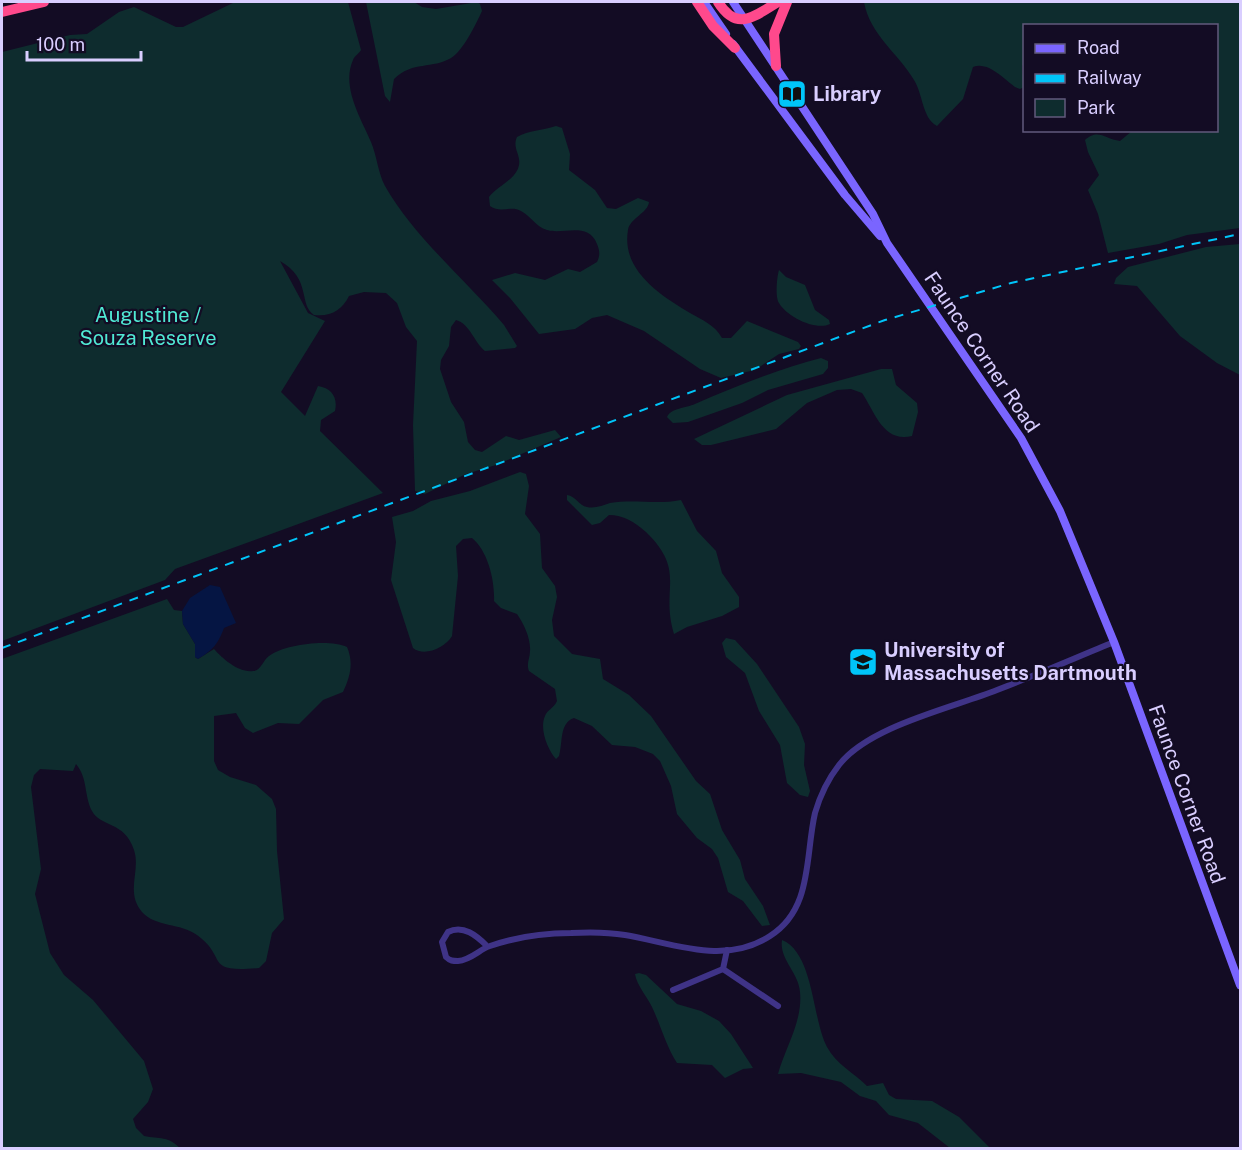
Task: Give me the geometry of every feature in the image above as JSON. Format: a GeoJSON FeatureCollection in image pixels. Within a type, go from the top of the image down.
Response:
{"type":"FeatureCollection","features":[{"type":"Feature","properties":{"kind":"highway"},"geometry":{"type":"LineString","coordinates":[[2,12],[44,2]]}},
{"type":"Feature","properties":{"kind":"highway"},"geometry":{"type":"LineString","coordinates":[[697,2],[713,26],[735,48]]}},
{"type":"Feature","properties":{"kind":"highway"},"geometry":{"type":"LineString","coordinates":[[718,2],[729,17],[744,19],[778,2]]}},
{"type":"Feature","properties":{"kind":"highway"},"geometry":{"type":"LineString","coordinates":[[776,66],[774,34],[786,2]]}},
{"type":"Feature","properties":{"kind":"main road","name":"Faunce Corner Road"},"geometry":{"type":"LineString","coordinates":[[704,2],[735,48],[819,160],[865,220],[887,243],[993,394],[1035,461],[1069,530],[1114,642],[1240,985]]}},
{"type":"Feature","properties":{"kind":"main road","name":"Faunce Corner Road"},"geometry":{"type":"LineString","coordinates":[[733,2],[873,214],[887,243]]}},
{"type":"Feature","properties":{"kind":"main road"},"geometry":{"type":"LineString","coordinates":[[819,160],[830,150]]}},
{"type":"Feature","properties":{"kind":"street"},"geometry":{"type":"LineString","coordinates":[[487,946],[469,932],[460,929],[448,932],[442,942],[446,957],[456,961],[478,954],[487,946],[539,934],[623,935],[690,950],[727,950],[770,936],[790,918],[804,886],[819,801],[835,771],[859,746],[897,726],[989,694],[1114,642]]}},
{"type":"Feature","properties":{"kind":"street"},"geometry":{"type":"LineString","coordinates":[[723,969],[727,950]]}},
{"type":"Feature","properties":{"kind":"street"},"geometry":{"type":"LineString","coordinates":[[673,990],[723,969]]}},
{"type":"Feature","properties":{"kind":"street"},"geometry":{"type":"LineString","coordinates":[[723,969],[778,1006]]}},
{"type":"Feature","properties":{"kind":"green space","name":"Augustine / Souza Reserve"},"geometry":{"type":"Polygon","coordinates":[[[235,2],[348,2],[361,50],[354,58],[350,70],[351,91],[373,147],[385,186],[410,223],[504,325],[517,346],[485,351],[461,322],[456,320],[451,327],[449,346],[441,360],[440,369],[451,402],[464,422],[468,442],[475,450],[482,452],[506,436],[519,440],[555,430],[561,437],[496,465],[466,474],[425,494],[415,491],[413,425],[417,341],[406,327],[397,303],[386,293],[364,292],[349,296],[335,312],[314,315],[306,304],[297,275],[280,261],[308,313],[325,321],[281,392],[305,416],[318,386],[330,391],[335,398],[335,411],[321,420],[320,431],[383,493],[175,569],[165,580],[2,641],[2,52],[70,35],[87,34],[119,12],[134,7],[176,27],[183,27],[235,2]]]}},
{"type":"Feature","properties":{"kind":"green space"},"geometry":{"type":"Polygon","coordinates":[[[366,2],[414,2],[422,7],[436,9],[477,2],[482,11],[469,37],[456,55],[444,61],[415,67],[394,79],[390,102],[385,96],[366,2]]]}},
{"type":"Feature","properties":{"kind":"green space"},"geometry":{"type":"Polygon","coordinates":[[[864,2],[1240,2],[1240,228],[1187,235],[1159,244],[1108,253],[1098,214],[1088,190],[1099,175],[1085,140],[1094,135],[1120,141],[1131,132],[1218,132],[1218,24],[1023,24],[1023,88],[1015,87],[984,66],[973,67],[963,99],[937,126],[928,117],[917,86],[908,70],[878,34],[867,14],[864,2]]]}},
{"type":"Feature","properties":{"kind":"green space"},"geometry":{"type":"Polygon","coordinates":[[[556,126],[562,128],[570,154],[569,170],[595,190],[607,208],[616,209],[638,198],[649,202],[646,209],[629,226],[627,244],[637,269],[645,280],[678,306],[712,326],[722,338],[731,338],[747,321],[798,342],[801,346],[799,349],[779,354],[755,370],[721,378],[700,369],[644,331],[607,315],[592,318],[575,329],[539,334],[492,280],[515,273],[545,280],[568,269],[580,272],[597,262],[598,247],[588,233],[575,230],[547,230],[517,209],[498,209],[490,206],[489,197],[517,170],[519,161],[515,145],[517,137],[556,126]]]}},
{"type":"Feature","properties":{"kind":"green space"},"geometry":{"type":"Polygon","coordinates":[[[1240,244],[1240,375],[1217,363],[1180,336],[1137,286],[1114,284],[1116,278],[1128,267],[1206,247],[1240,244]]]}},
{"type":"Feature","properties":{"kind":"green space"},"geometry":{"type":"Polygon","coordinates":[[[779,270],[786,277],[805,285],[815,310],[829,320],[830,324],[817,326],[810,324],[795,318],[783,308],[777,296],[779,270]]]}},
{"type":"Feature","properties":{"kind":"green space"},"geometry":{"type":"Polygon","coordinates":[[[821,358],[828,361],[828,368],[823,374],[768,390],[742,403],[688,422],[673,423],[667,417],[675,410],[773,373],[821,358]]]}},
{"type":"Feature","properties":{"kind":"green space"},"geometry":{"type":"Polygon","coordinates":[[[881,369],[892,369],[896,385],[917,403],[918,412],[912,436],[902,437],[887,430],[876,417],[862,393],[851,389],[837,390],[807,403],[776,429],[711,445],[702,445],[694,439],[787,395],[881,369]]]}},
{"type":"Feature","properties":{"kind":"green space"},"geometry":{"type":"Polygon","coordinates":[[[520,472],[526,474],[529,486],[525,514],[540,534],[542,568],[555,586],[557,597],[552,620],[554,636],[572,654],[600,659],[603,679],[629,695],[651,716],[696,781],[710,794],[722,830],[740,860],[745,879],[763,906],[770,925],[762,926],[743,901],[728,892],[718,858],[677,814],[671,786],[660,761],[653,754],[635,747],[612,745],[592,726],[574,718],[566,724],[559,756],[556,759],[547,745],[543,727],[546,714],[557,701],[555,689],[529,671],[530,646],[524,627],[517,614],[501,608],[494,601],[493,585],[486,558],[472,538],[463,539],[456,546],[458,576],[452,636],[434,650],[423,652],[413,648],[391,580],[396,542],[392,517],[413,511],[431,501],[470,491],[520,472]]]}},
{"type":"Feature","properties":{"kind":"green space"},"geometry":{"type":"Polygon","coordinates":[[[567,495],[584,506],[590,507],[619,502],[681,500],[697,531],[716,551],[722,573],[739,597],[739,607],[674,634],[670,618],[669,570],[666,558],[658,546],[642,528],[624,518],[609,515],[600,523],[592,525],[567,500],[567,495]]]}},
{"type":"Feature","properties":{"kind":"green space"},"geometry":{"type":"Polygon","coordinates":[[[167,599],[174,610],[182,611],[183,624],[195,644],[195,657],[198,659],[214,649],[237,668],[256,671],[269,656],[286,648],[319,643],[347,647],[350,670],[343,692],[323,700],[299,724],[278,723],[253,733],[245,728],[236,713],[214,716],[214,761],[218,770],[230,777],[256,785],[272,799],[276,809],[277,851],[284,919],[272,933],[266,961],[259,968],[241,969],[223,966],[207,943],[191,931],[161,923],[147,917],[142,912],[135,897],[136,858],[130,841],[119,829],[101,820],[92,811],[80,769],[76,764],[73,771],[40,769],[34,775],[31,787],[41,869],[35,894],[50,953],[64,975],[93,1000],[144,1061],[153,1089],[148,1102],[133,1119],[136,1128],[144,1136],[168,1140],[180,1148],[2,1148],[2,659],[167,599]]]}},
{"type":"Feature","properties":{"kind":"green space"},"geometry":{"type":"Polygon","coordinates":[[[726,638],[735,640],[757,664],[799,727],[805,744],[804,765],[810,791],[808,797],[800,795],[787,783],[780,745],[759,711],[745,673],[726,657],[722,643],[726,638]]]}},
{"type":"Feature","properties":{"kind":"green space"},"geometry":{"type":"Polygon","coordinates":[[[782,940],[793,947],[800,958],[811,988],[822,1035],[835,1058],[867,1086],[883,1083],[889,1095],[896,1099],[932,1101],[959,1117],[990,1148],[950,1148],[918,1123],[889,1115],[876,1101],[860,1096],[841,1082],[801,1073],[778,1074],[796,1024],[800,1003],[799,985],[783,953],[782,940]]]}},
{"type":"Feature","properties":{"kind":"green space"},"geometry":{"type":"Polygon","coordinates":[[[635,974],[646,975],[677,1004],[701,1011],[719,1021],[731,1034],[753,1068],[743,1069],[725,1078],[712,1065],[677,1063],[652,1007],[638,983],[635,974]]]}},
{"type":"Feature","properties":{"kind":"water"},"geometry":{"type":"Polygon","coordinates":[[[210,585],[220,587],[236,623],[224,628],[214,646],[198,659],[195,657],[195,644],[183,624],[182,611],[190,598],[210,585]]]}},
{"type":"Feature","properties":{"kind":"railway"},"geometry":{"type":"LineString","coordinates":[[2,648],[885,320],[1011,283],[1240,234]]}},
{"type":"Feature","properties":{"kind":"place","name":"Library"},"geometry":{"type":"Point","coordinates":[792,94]}},
{"type":"Feature","properties":{"kind":"place","name":"University of Massachusetts Dartmouth"},"geometry":{"type":"Point","coordinates":[863,662]}}]}
